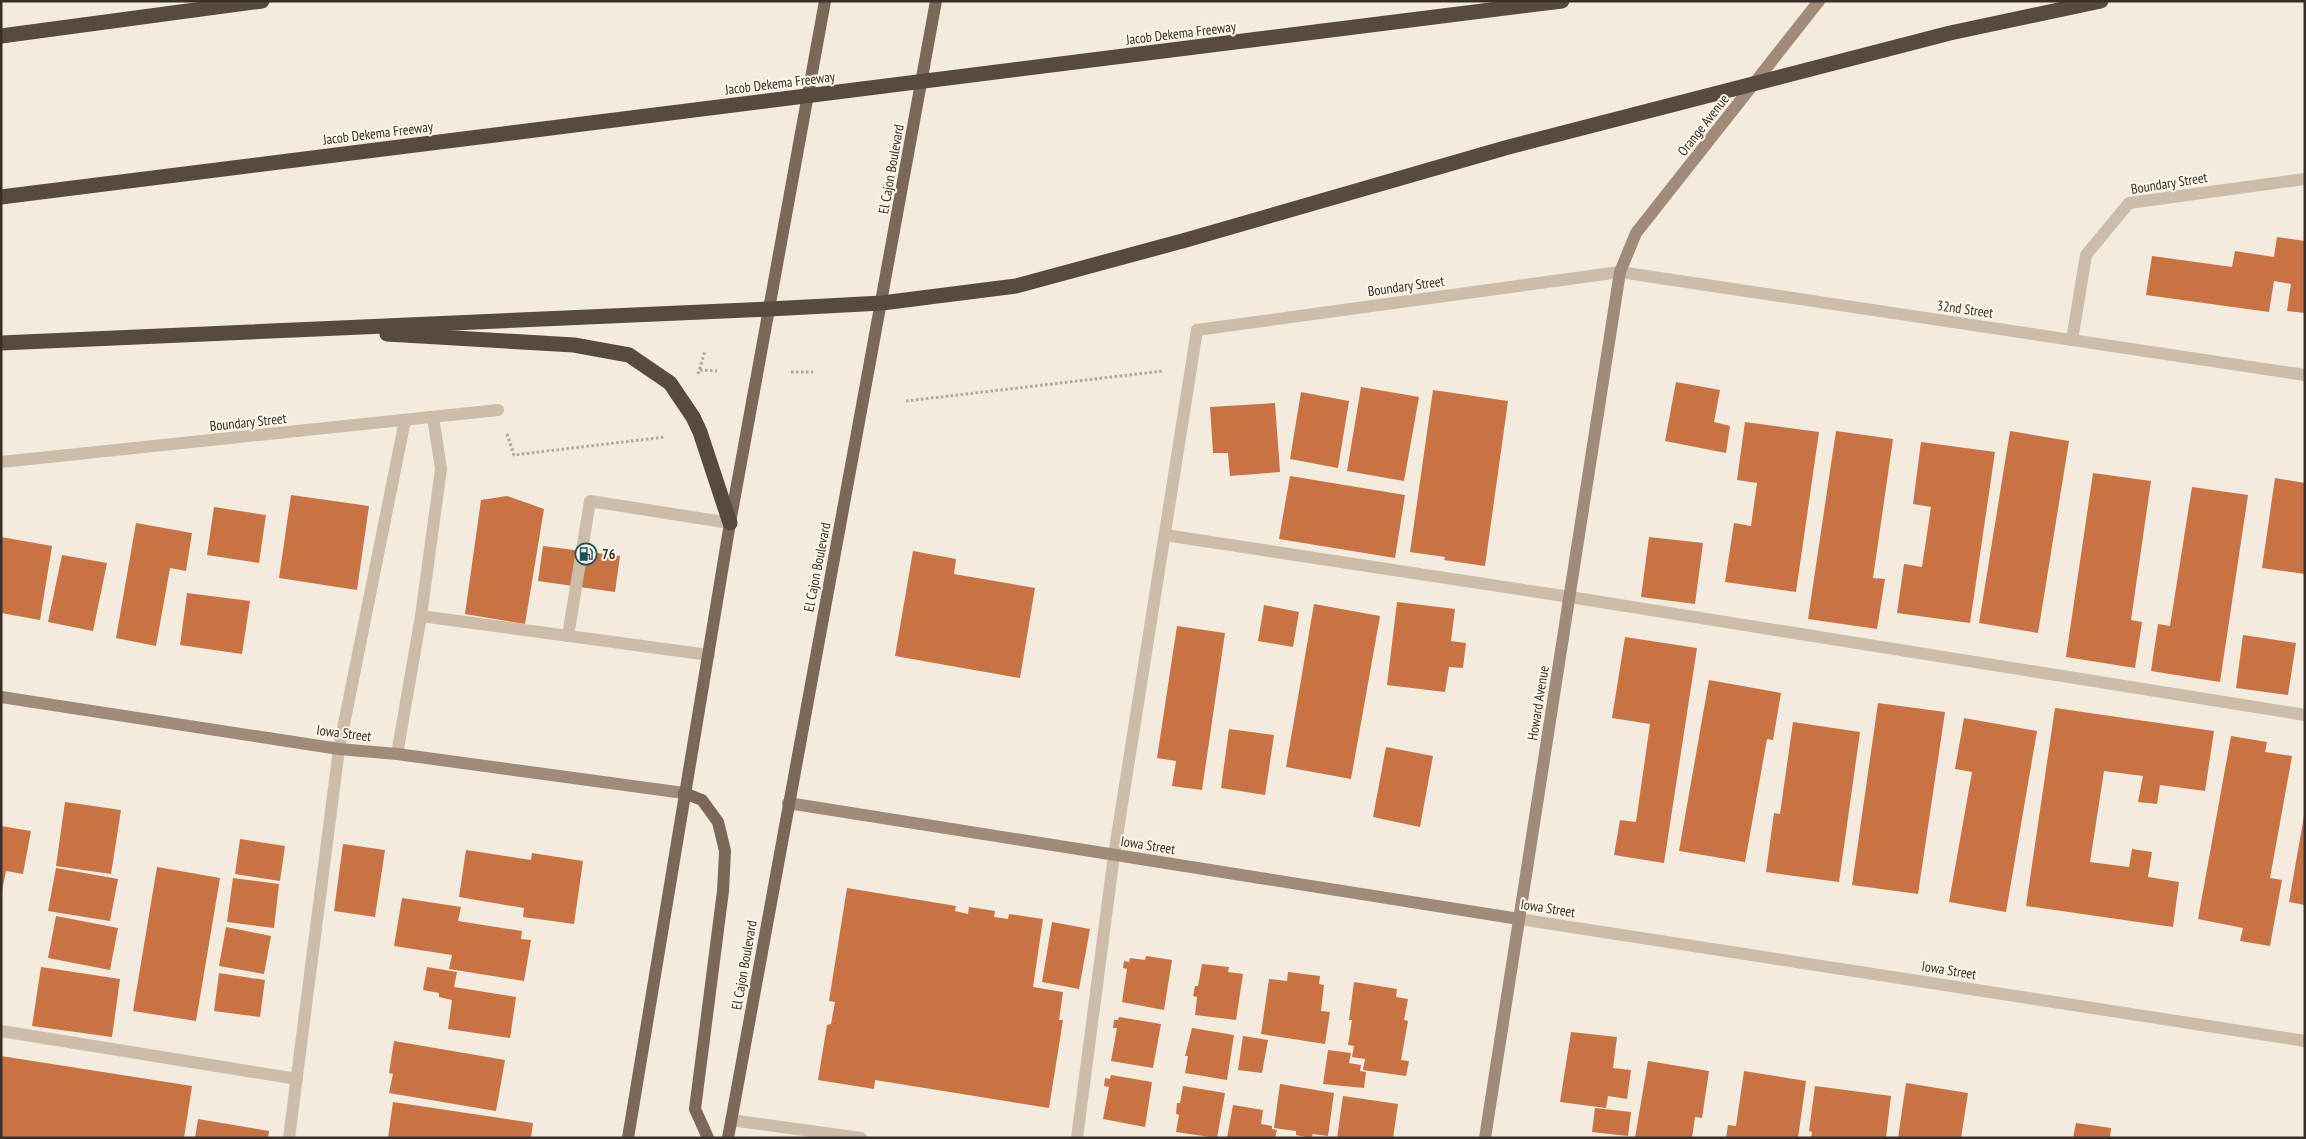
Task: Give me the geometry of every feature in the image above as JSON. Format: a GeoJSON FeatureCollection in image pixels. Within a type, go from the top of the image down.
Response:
{"type":"FeatureCollection","features":[{"type":"Feature","properties":{"kind":"highway"},"geometry":{"type":"LineString","coordinates":[[1,36],[262,1]]}},
{"type":"Feature","properties":{"kind":"highway","name":"Jacob Dekema Freeway"},"geometry":{"type":"LineString","coordinates":[[1,197],[1562,1]]}},
{"type":"Feature","properties":{"kind":"highway"},"geometry":{"type":"LineString","coordinates":[[1,343],[882,303],[1016,286],[1196,238],[1505,148],[1950,33],[2101,1]]}},
{"type":"Feature","properties":{"kind":"highway"},"geometry":{"type":"LineString","coordinates":[[306,329],[574,345],[629,356],[670,382],[693,417],[700,432],[730,524]]}},
{"type":"Feature","properties":{"kind":"main road"},"geometry":{"type":"LineString","coordinates":[[628,1138],[730,524],[825,1]]}},
{"type":"Feature","properties":{"kind":"main road","name":"El Cajon Boulevard"},"geometry":{"type":"LineString","coordinates":[[728,1138],[936,1]]}},
{"type":"Feature","properties":{"kind":"main road"},"geometry":{"type":"LineString","coordinates":[[684,792],[702,800],[718,822],[725,851],[723,891],[695,1108],[708,1138]]}},
{"type":"Feature","properties":{"kind":"street","name":"Orange Avenue"},"geometry":{"type":"LineString","coordinates":[[1620,272],[1636,233],[1819,1]]}},
{"type":"Feature","properties":{"kind":"street","name":"Boundary Street"},"geometry":{"type":"LineString","coordinates":[[2072,340],[2086,255],[2129,203],[2305,179]]}},
{"type":"Feature","properties":{"kind":"street","name":"Boundary Street"},"geometry":{"type":"LineString","coordinates":[[1191,367],[1197,330],[1620,272]]}},
{"type":"Feature","properties":{"kind":"street","name":"32nd Street"},"geometry":{"type":"LineString","coordinates":[[1620,272],[2305,375]]}},
{"type":"Feature","properties":{"kind":"street","name":"Howard Avenue"},"geometry":{"type":"LineString","coordinates":[[1485,1138],[1620,272]]}},
{"type":"Feature","properties":{"kind":"street"},"geometry":{"type":"LineString","coordinates":[[1077,1138],[1114,855],[1191,367]]}},
{"type":"Feature","properties":{"kind":"street","name":"Boundary Street"},"geometry":{"type":"LineString","coordinates":[[1,462],[498,410]]}},
{"type":"Feature","properties":{"kind":"street"},"geometry":{"type":"LineString","coordinates":[[398,754],[421,616],[441,469],[433,417]]}},
{"type":"Feature","properties":{"kind":"street"},"geometry":{"type":"LineString","coordinates":[[289,1138],[339,749],[405,420]]}},
{"type":"Feature","properties":{"kind":"street"},"geometry":{"type":"LineString","coordinates":[[568,636],[590,501],[730,524]]}},
{"type":"Feature","properties":{"kind":"street"},"geometry":{"type":"LineString","coordinates":[[1165,535],[1570,597],[2305,715]]}},
{"type":"Feature","properties":{"kind":"street"},"geometry":{"type":"LineString","coordinates":[[421,616],[709,655]]}},
{"type":"Feature","properties":{"kind":"street","name":"Iowa Street"},"geometry":{"type":"LineString","coordinates":[[1,697],[339,749],[398,754],[684,792]]}},
{"type":"Feature","properties":{"kind":"street","name":"Iowa Street"},"geometry":{"type":"LineString","coordinates":[[788,803],[1519,919],[2305,1040]]}},
{"type":"Feature","properties":{"kind":"street"},"geometry":{"type":"LineString","coordinates":[[1,1031],[296,1079]]}},
{"type":"Feature","properties":{"kind":"street"},"geometry":{"type":"LineString","coordinates":[[731,1120],[861,1138]]}},
{"type":"Feature","properties":{"kind":"path"},"geometry":{"type":"LineString","coordinates":[[705,351],[700,370],[717,370]]}},
{"type":"Feature","properties":{"kind":"path"},"geometry":{"type":"LineString","coordinates":[[906,402],[1191,367]]}},
{"type":"Feature","properties":{"kind":"path"},"geometry":{"type":"LineString","coordinates":[[791,372],[813,372]]}},
{"type":"Feature","properties":{"kind":"path"},"geometry":{"type":"LineString","coordinates":[[498,410],[514,455],[665,437]]}},
{"type":"Feature","properties":{"kind":"building"},"geometry":{"type":"Polygon","coordinates":[[[2277,237],[2305,241],[2305,313],[2287,311],[2291,284],[2274,281],[2269,312],[2146,295],[2152,256],[2232,267],[2235,251],[2274,257],[2277,237]]]}},
{"type":"Feature","properties":{"kind":"building"},"geometry":{"type":"Polygon","coordinates":[[[1676,382],[1720,390],[1714,422],[1730,426],[1726,453],[1665,441],[1676,382]]]}},
{"type":"Feature","properties":{"kind":"building"},"geometry":{"type":"Polygon","coordinates":[[[1361,387],[1419,397],[1404,481],[1347,471],[1361,387]]]}},
{"type":"Feature","properties":{"kind":"building"},"geometry":{"type":"Polygon","coordinates":[[[1433,390],[1508,401],[1485,566],[1444,560],[1445,557],[1410,552],[1433,390]]]}},
{"type":"Feature","properties":{"kind":"building"},"geometry":{"type":"Polygon","coordinates":[[[1301,392],[1349,401],[1338,468],[1290,459],[1301,392]]]}},
{"type":"Feature","properties":{"kind":"building"},"geometry":{"type":"Polygon","coordinates":[[[1275,403],[1280,472],[1230,476],[1228,453],[1213,453],[1210,407],[1275,403]]]}},
{"type":"Feature","properties":{"kind":"building"},"geometry":{"type":"Polygon","coordinates":[[[1745,422],[1819,432],[1796,592],[1725,582],[1734,523],[1751,526],[1757,483],[1737,480],[1745,422]]]}},
{"type":"Feature","properties":{"kind":"building"},"geometry":{"type":"Polygon","coordinates":[[[1836,431],[1893,439],[1873,578],[1885,579],[1877,629],[1808,619],[1836,431]]]}},
{"type":"Feature","properties":{"kind":"building"},"geometry":{"type":"Polygon","coordinates":[[[2010,431],[2069,441],[2038,633],[1979,623],[2010,431]]]}},
{"type":"Feature","properties":{"kind":"building"},"geometry":{"type":"Polygon","coordinates":[[[1921,442],[1995,452],[1970,623],[1897,613],[1904,564],[1922,567],[1931,507],[1913,504],[1921,442]]]}},
{"type":"Feature","properties":{"kind":"building"},"geometry":{"type":"Polygon","coordinates":[[[2093,473],[2151,481],[2131,620],[2142,622],[2135,668],[2066,657],[2093,473]]]}},
{"type":"Feature","properties":{"kind":"building"},"geometry":{"type":"Polygon","coordinates":[[[1290,476],[1405,495],[1395,558],[1279,539],[1290,476]]]}},
{"type":"Feature","properties":{"kind":"building"},"geometry":{"type":"Polygon","coordinates":[[[2275,478],[2305,483],[2305,574],[2262,568],[2275,478]]]}},
{"type":"Feature","properties":{"kind":"building"},"geometry":{"type":"Polygon","coordinates":[[[2192,487],[2248,495],[2220,682],[2151,671],[2158,624],[2170,626],[2192,487]]]}},
{"type":"Feature","properties":{"kind":"building"},"geometry":{"type":"Polygon","coordinates":[[[291,495],[369,506],[357,590],[279,578],[291,495]]]}},
{"type":"Feature","properties":{"kind":"building"},"geometry":{"type":"Polygon","coordinates":[[[507,496],[544,509],[525,624],[465,614],[481,500],[507,496]]]}},
{"type":"Feature","properties":{"kind":"building"},"geometry":{"type":"Polygon","coordinates":[[[214,507],[266,515],[259,563],[207,555],[214,507]]]}},
{"type":"Feature","properties":{"kind":"building"},"geometry":{"type":"Polygon","coordinates":[[[136,523],[192,533],[186,571],[170,568],[156,646],[116,638],[136,523]]]}},
{"type":"Feature","properties":{"kind":"building"},"geometry":{"type":"Polygon","coordinates":[[[1,537],[52,546],[40,620],[1,613],[1,537]]]}},
{"type":"Feature","properties":{"kind":"building"},"geometry":{"type":"Polygon","coordinates":[[[1649,537],[1703,543],[1695,604],[1641,597],[1649,537]]]}},
{"type":"Feature","properties":{"kind":"building"},"geometry":{"type":"Polygon","coordinates":[[[543,546],[620,556],[615,592],[538,581],[543,546]]]}},
{"type":"Feature","properties":{"kind":"building"},"geometry":{"type":"Polygon","coordinates":[[[913,551],[956,559],[954,574],[1035,588],[1020,678],[895,656],[913,551]]]}},
{"type":"Feature","properties":{"kind":"building"},"geometry":{"type":"Polygon","coordinates":[[[62,555],[107,563],[93,631],[48,622],[62,555]]]}},
{"type":"Feature","properties":{"kind":"building"},"geometry":{"type":"Polygon","coordinates":[[[187,593],[250,601],[242,654],[180,645],[187,593]]]}},
{"type":"Feature","properties":{"kind":"building"},"geometry":{"type":"Polygon","coordinates":[[[1397,602],[1455,609],[1451,641],[1466,643],[1463,668],[1449,667],[1445,692],[1387,685],[1397,602]]]}},
{"type":"Feature","properties":{"kind":"building"},"geometry":{"type":"Polygon","coordinates":[[[1314,604],[1380,616],[1351,779],[1286,767],[1314,604]]]}},
{"type":"Feature","properties":{"kind":"building"},"geometry":{"type":"Polygon","coordinates":[[[1264,605],[1299,612],[1293,647],[1258,641],[1264,605]]]}},
{"type":"Feature","properties":{"kind":"building"},"geometry":{"type":"Polygon","coordinates":[[[1177,626],[1225,633],[1202,790],[1172,786],[1176,761],[1157,758],[1177,626]]]}},
{"type":"Feature","properties":{"kind":"building"},"geometry":{"type":"Polygon","coordinates":[[[2243,635],[2296,643],[2288,695],[2236,688],[2243,635]]]}},
{"type":"Feature","properties":{"kind":"building"},"geometry":{"type":"Polygon","coordinates":[[[1625,637],[1697,648],[1664,863],[1614,855],[1620,820],[1636,822],[1650,724],[1612,718],[1625,637]]]}},
{"type":"Feature","properties":{"kind":"building"},"geometry":{"type":"Polygon","coordinates":[[[1709,680],[1781,693],[1773,740],[1767,739],[1745,862],[1679,851],[1709,680]]]}},
{"type":"Feature","properties":{"kind":"building"},"geometry":{"type":"Polygon","coordinates":[[[1878,703],[1945,712],[1918,894],[1852,885],[1878,703]]]}},
{"type":"Feature","properties":{"kind":"building"},"geometry":{"type":"Polygon","coordinates":[[[2055,708],[2214,731],[2205,791],[2160,785],[2157,804],[2138,802],[2143,776],[2104,771],[2090,862],[2129,867],[2132,849],[2152,852],[2148,877],[2179,882],[2173,927],[2026,906],[2055,708]]]}},
{"type":"Feature","properties":{"kind":"building"},"geometry":{"type":"Polygon","coordinates":[[[1964,718],[2037,731],[2006,912],[1949,902],[1972,772],[1955,769],[1964,718]]]}},
{"type":"Feature","properties":{"kind":"building"},"geometry":{"type":"Polygon","coordinates":[[[1793,722],[1860,732],[1839,882],[1766,872],[1774,813],[1780,814],[1793,722]]]}},
{"type":"Feature","properties":{"kind":"building"},"geometry":{"type":"Polygon","coordinates":[[[1229,729],[1274,735],[1265,795],[1221,788],[1229,729]]]}},
{"type":"Feature","properties":{"kind":"building"},"geometry":{"type":"Polygon","coordinates":[[[2231,736],[2267,742],[2265,752],[2292,756],[2270,878],[2282,880],[2270,946],[2240,941],[2243,928],[2198,919],[2231,736]]]}},
{"type":"Feature","properties":{"kind":"building"},"geometry":{"type":"Polygon","coordinates":[[[1386,747],[1433,756],[1420,827],[1373,817],[1386,747]]]}},
{"type":"Feature","properties":{"kind":"building"},"geometry":{"type":"Polygon","coordinates":[[[65,802],[121,810],[111,874],[56,866],[65,802]]]}},
{"type":"Feature","properties":{"kind":"building"},"geometry":{"type":"Polygon","coordinates":[[[2305,816],[2305,905],[2289,902],[2305,816]]]}},
{"type":"Feature","properties":{"kind":"building"},"geometry":{"type":"Polygon","coordinates":[[[1,826],[31,831],[23,874],[6,871],[2,891],[1,826]]]}},
{"type":"Feature","properties":{"kind":"building"},"geometry":{"type":"Polygon","coordinates":[[[240,839],[285,846],[280,881],[235,874],[240,839]]]}},
{"type":"Feature","properties":{"kind":"building"},"geometry":{"type":"Polygon","coordinates":[[[343,844],[385,850],[375,917],[334,911],[343,844]]]}},
{"type":"Feature","properties":{"kind":"building"},"geometry":{"type":"Polygon","coordinates":[[[466,850],[531,860],[532,853],[583,861],[574,924],[523,917],[524,908],[459,897],[466,850]]]}},
{"type":"Feature","properties":{"kind":"building"},"geometry":{"type":"Polygon","coordinates":[[[157,867],[220,878],[196,1021],[133,1011],[157,867]]]}},
{"type":"Feature","properties":{"kind":"building"},"geometry":{"type":"Polygon","coordinates":[[[56,868],[118,879],[110,921],[48,911],[56,868]]]}},
{"type":"Feature","properties":{"kind":"building"},"geometry":{"type":"Polygon","coordinates":[[[233,878],[279,884],[274,928],[227,922],[233,878]]]}},
{"type":"Feature","properties":{"kind":"building"},"geometry":{"type":"Polygon","coordinates":[[[847,888],[956,906],[955,911],[968,914],[969,907],[995,911],[994,917],[1008,919],[1009,914],[1043,919],[1033,987],[1063,992],[1059,1020],[1063,1020],[1049,1108],[875,1080],[874,1089],[818,1080],[827,1025],[831,1024],[835,1002],[829,1001],[847,888]]]}},
{"type":"Feature","properties":{"kind":"building"},"geometry":{"type":"Polygon","coordinates":[[[402,898],[461,907],[458,921],[522,931],[521,939],[531,940],[524,981],[449,969],[452,955],[394,946],[402,898]]]}},
{"type":"Feature","properties":{"kind":"building"},"geometry":{"type":"Polygon","coordinates":[[[56,916],[118,928],[110,970],[48,958],[56,916]]]}},
{"type":"Feature","properties":{"kind":"building"},"geometry":{"type":"Polygon","coordinates":[[[1052,922],[1090,929],[1079,989],[1042,982],[1052,922]]]}},
{"type":"Feature","properties":{"kind":"building"},"geometry":{"type":"Polygon","coordinates":[[[226,927],[271,936],[264,974],[219,966],[226,927]]]}},
{"type":"Feature","properties":{"kind":"building"},"geometry":{"type":"Polygon","coordinates":[[[1146,956],[1172,960],[1164,1010],[1122,1002],[1127,969],[1123,968],[1124,961],[1129,962],[1130,958],[1145,960],[1146,956]]]}},
{"type":"Feature","properties":{"kind":"building"},"geometry":{"type":"Polygon","coordinates":[[[1202,964],[1229,967],[1228,972],[1243,974],[1236,1020],[1195,1015],[1197,997],[1193,996],[1195,986],[1198,986],[1202,964]]]}},
{"type":"Feature","properties":{"kind":"building"},"geometry":{"type":"Polygon","coordinates":[[[41,967],[120,979],[112,1037],[32,1026],[41,967]]]}},
{"type":"Feature","properties":{"kind":"building"},"geometry":{"type":"Polygon","coordinates":[[[427,967],[457,972],[454,987],[516,997],[510,1038],[448,1029],[452,1000],[439,997],[439,993],[423,990],[427,967]]]}},
{"type":"Feature","properties":{"kind":"building"},"geometry":{"type":"Polygon","coordinates":[[[1288,972],[1320,976],[1319,984],[1324,985],[1321,1011],[1330,1012],[1325,1044],[1261,1034],[1269,979],[1287,981],[1288,972]]]}},
{"type":"Feature","properties":{"kind":"building"},"geometry":{"type":"Polygon","coordinates":[[[219,973],[265,980],[260,1017],[214,1011],[219,973]]]}},
{"type":"Feature","properties":{"kind":"building"},"geometry":{"type":"Polygon","coordinates":[[[1354,982],[1397,989],[1396,997],[1408,999],[1404,1020],[1408,1021],[1401,1060],[1409,1061],[1406,1076],[1363,1070],[1365,1059],[1352,1057],[1354,1046],[1348,1045],[1352,1020],[1349,1020],[1354,982]]]}},
{"type":"Feature","properties":{"kind":"building"},"geometry":{"type":"Polygon","coordinates":[[[1119,1017],[1161,1024],[1153,1068],[1111,1061],[1117,1028],[1113,1028],[1114,1020],[1118,1020],[1119,1017]]]}},
{"type":"Feature","properties":{"kind":"building"},"geometry":{"type":"Polygon","coordinates":[[[1192,1028],[1234,1035],[1227,1080],[1185,1073],[1188,1056],[1185,1056],[1192,1028]]]}},
{"type":"Feature","properties":{"kind":"building"},"geometry":{"type":"Polygon","coordinates":[[[1571,1032],[1617,1037],[1613,1068],[1631,1070],[1627,1099],[1608,1096],[1606,1108],[1560,1102],[1571,1032]]]}},
{"type":"Feature","properties":{"kind":"building"},"geometry":{"type":"Polygon","coordinates":[[[1243,1036],[1268,1040],[1262,1073],[1238,1070],[1243,1036]]]}},
{"type":"Feature","properties":{"kind":"building"},"geometry":{"type":"Polygon","coordinates":[[[394,1041],[505,1060],[496,1111],[389,1093],[393,1074],[389,1073],[394,1041]]]}},
{"type":"Feature","properties":{"kind":"building"},"geometry":{"type":"Polygon","coordinates":[[[1328,1050],[1351,1053],[1349,1063],[1361,1065],[1360,1071],[1366,1072],[1364,1088],[1323,1084],[1328,1050]]]}},
{"type":"Feature","properties":{"kind":"building"},"geometry":{"type":"Polygon","coordinates":[[[1,1056],[192,1086],[184,1138],[1,1138],[1,1056]]]}},
{"type":"Feature","properties":{"kind":"building"},"geometry":{"type":"Polygon","coordinates":[[[1648,1061],[1709,1071],[1702,1118],[1695,1117],[1692,1138],[1635,1138],[1648,1061]]]}},
{"type":"Feature","properties":{"kind":"building"},"geometry":{"type":"Polygon","coordinates":[[[1744,1071],[1806,1081],[1798,1138],[1726,1138],[1728,1125],[1736,1126],[1744,1071]]]}},
{"type":"Feature","properties":{"kind":"building"},"geometry":{"type":"Polygon","coordinates":[[[1111,1075],[1152,1082],[1145,1127],[1103,1119],[1109,1087],[1104,1086],[1105,1078],[1110,1079],[1111,1075]]]}},
{"type":"Feature","properties":{"kind":"building"},"geometry":{"type":"Polygon","coordinates":[[[1906,1083],[1968,1093],[1961,1138],[1898,1138],[1906,1083]]]}},
{"type":"Feature","properties":{"kind":"building"},"geometry":{"type":"Polygon","coordinates":[[[1280,1084],[1334,1093],[1328,1136],[1313,1134],[1311,1138],[1296,1135],[1296,1131],[1274,1128],[1280,1084]]]}},
{"type":"Feature","properties":{"kind":"building"},"geometry":{"type":"Polygon","coordinates":[[[1183,1086],[1225,1093],[1217,1138],[1176,1132],[1179,1115],[1176,1114],[1177,1103],[1180,1103],[1183,1086]]]}},
{"type":"Feature","properties":{"kind":"building"},"geometry":{"type":"Polygon","coordinates":[[[1815,1086],[1891,1096],[1886,1138],[1811,1138],[1812,1132],[1809,1131],[1815,1086]]]}},
{"type":"Feature","properties":{"kind":"building"},"geometry":{"type":"Polygon","coordinates":[[[1343,1096],[1398,1104],[1393,1138],[1337,1138],[1343,1096]]]}},
{"type":"Feature","properties":{"kind":"building"},"geometry":{"type":"Polygon","coordinates":[[[393,1102],[533,1123],[531,1138],[388,1138],[393,1102]]]}},
{"type":"Feature","properties":{"kind":"building"},"geometry":{"type":"Polygon","coordinates":[[[1233,1105],[1263,1110],[1261,1124],[1272,1126],[1272,1129],[1277,1130],[1275,1138],[1227,1138],[1233,1105]]]}},
{"type":"Feature","properties":{"kind":"building"},"geometry":{"type":"Polygon","coordinates":[[[1595,1108],[1631,1112],[1628,1136],[1592,1132],[1595,1108]]]}},
{"type":"Feature","properties":{"kind":"building"},"geometry":{"type":"Polygon","coordinates":[[[198,1119],[269,1131],[268,1138],[195,1138],[198,1119]]]}},
{"type":"Feature","properties":{"kind":"building"},"geometry":{"type":"Polygon","coordinates":[[[2076,1123],[2111,1128],[2110,1138],[2073,1138],[2076,1123]]]}},
{"type":"Feature","properties":{"kind":"place","name":"76"},"geometry":{"type":"Point","coordinates":[586,554]}}]}
